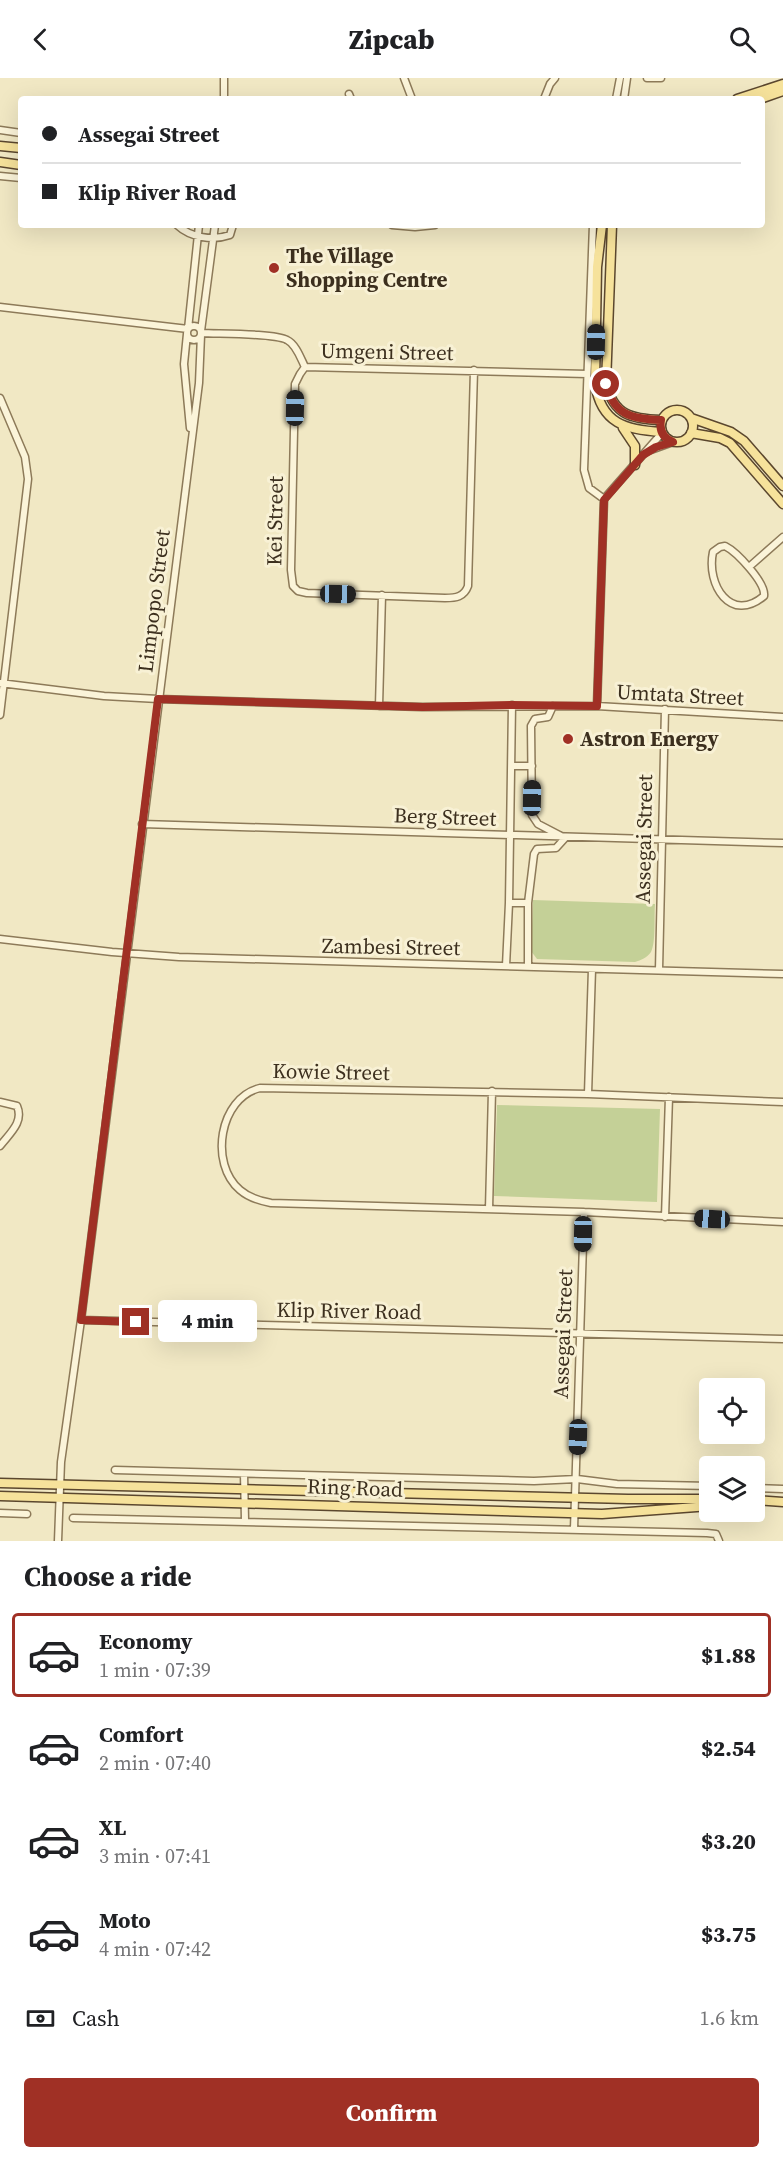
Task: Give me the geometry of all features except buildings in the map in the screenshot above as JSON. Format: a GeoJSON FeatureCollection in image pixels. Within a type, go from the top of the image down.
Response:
{"type":"FeatureCollection","features":[{"type":"Feature","properties":{"kind":"main road"},"geometry":{"type":"LineString","coordinates":[[746,96],[783,84]]}},
{"type":"Feature","properties":{"kind":"main road"},"geometry":{"type":"LineString","coordinates":[[765,97],[783,91]]}},
{"type":"Feature","properties":{"kind":"main road"},"geometry":{"type":"LineString","coordinates":[[0,146],[18,148]]}},
{"type":"Feature","properties":{"kind":"main road"},"geometry":{"type":"LineString","coordinates":[[0,162],[18,165]]}},
{"type":"Feature","properties":{"kind":"main road"},"geometry":{"type":"LineString","coordinates":[[602,228],[597,267],[596,383],[602,405],[627,432],[635,446],[635,465]]}},
{"type":"Feature","properties":{"kind":"main road"},"geometry":{"type":"LineString","coordinates":[[612,228],[606,384],[612,401],[619,410],[630,416],[661,420]]}},
{"type":"Feature","properties":{"kind":"main road"},"geometry":{"type":"LineString","coordinates":[[662,433],[661,420],[667,412],[683,410],[691,417],[731,432],[744,441],[783,486]]}},
{"type":"Feature","properties":{"kind":"main road"},"geometry":{"type":"LineString","coordinates":[[620,425],[636,430],[662,433],[673,442],[683,441],[691,433],[693,423],[691,417]]}},
{"type":"Feature","properties":{"kind":"main road"},"geometry":{"type":"LineString","coordinates":[[691,433],[720,438],[730,443],[783,504]]}},
{"type":"Feature","properties":{"kind":"main road","name":"Ring Road"},"geometry":{"type":"LineString","coordinates":[[0,1483],[575,1498],[699,1499]]}},
{"type":"Feature","properties":{"kind":"main road","name":"Ring Road"},"geometry":{"type":"LineString","coordinates":[[0,1496],[574,1513],[631,1513],[699,1507]]}},
{"type":"Feature","properties":{"kind":"street"},"geometry":{"type":"LineString","coordinates":[[224,78],[224,96]]}},
{"type":"Feature","properties":{"kind":"street"},"geometry":{"type":"LineString","coordinates":[[404,78],[411,96]]}},
{"type":"Feature","properties":{"kind":"street"},"geometry":{"type":"LineString","coordinates":[[546,96],[555,78]]}},
{"type":"Feature","properties":{"kind":"street"},"geometry":{"type":"LineString","coordinates":[[617,96],[620,78]]}},
{"type":"Feature","properties":{"kind":"street"},"geometry":{"type":"LineString","coordinates":[[624,96],[627,78]]}},
{"type":"Feature","properties":{"kind":"street"},"geometry":{"type":"LineString","coordinates":[[647,78],[661,78]]}},
{"type":"Feature","properties":{"kind":"street"},"geometry":{"type":"LineString","coordinates":[[0,130],[18,133]]}},
{"type":"Feature","properties":{"kind":"street"},"geometry":{"type":"LineString","coordinates":[[0,176],[18,178]]}},
{"type":"Feature","properties":{"kind":"street"},"geometry":{"type":"LineString","coordinates":[[183,228],[198,236],[214,238],[230,235],[232,228]]}},
{"type":"Feature","properties":{"kind":"street","name":"Limpopo Street"},"geometry":{"type":"LineString","coordinates":[[191,437],[184,364],[199,228]]}},
{"type":"Feature","properties":{"kind":"street","name":"Limpopo Street"},"geometry":{"type":"LineString","coordinates":[[58,1541],[59,1484],[63,1442],[81,1320],[199,383],[201,333],[215,228]]}},
{"type":"Feature","properties":{"kind":"street"},"geometry":{"type":"LineString","coordinates":[[593,228],[584,476],[589,488],[604,500]]}},
{"type":"Feature","properties":{"kind":"street"},"geometry":{"type":"LineString","coordinates":[[0,307],[188,332]]}},
{"type":"Feature","properties":{"kind":"street"},"geometry":{"type":"LineString","coordinates":[[194,326],[201,333],[198,339],[194,340],[189,338],[188,332],[194,326]]}},
{"type":"Feature","properties":{"kind":"street","name":"Umgeni Street"},"geometry":{"type":"LineString","coordinates":[[201,333],[287,339],[296,349],[305,367],[587,374]]}},
{"type":"Feature","properties":{"kind":"street","name":"Kei Street"},"geometry":{"type":"LineString","coordinates":[[305,367],[295,384],[292,584],[295,589],[307,593],[455,598],[466,590],[474,370]]}},
{"type":"Feature","properties":{"kind":"street"},"geometry":{"type":"LineString","coordinates":[[0,398],[25,457],[28,479],[0,715]]}},
{"type":"Feature","properties":{"kind":"street"},"geometry":{"type":"LineString","coordinates":[[597,706],[604,500],[662,433]]}},
{"type":"Feature","properties":{"kind":"street"},"geometry":{"type":"LineString","coordinates":[[643,455],[656,447],[673,442]]}},
{"type":"Feature","properties":{"kind":"street"},"geometry":{"type":"LineString","coordinates":[[748,567],[783,537]]}},
{"type":"Feature","properties":{"kind":"street"},"geometry":{"type":"LineString","coordinates":[[725,546],[748,567],[764,589],[764,596],[753,604],[735,605],[720,595],[716,587],[713,575],[713,552],[725,546]]}},
{"type":"Feature","properties":{"kind":"street"},"geometry":{"type":"LineString","coordinates":[[379,706],[382,596]]}},
{"type":"Feature","properties":{"kind":"street","name":"Umtata Street"},"geometry":{"type":"LineString","coordinates":[[2,684],[104,696],[158,699],[379,706],[597,706],[783,717]]}},
{"type":"Feature","properties":{"kind":"street"},"geometry":{"type":"LineString","coordinates":[[506,966],[510,903],[512,705]]}},
{"type":"Feature","properties":{"kind":"street"},"geometry":{"type":"LineString","coordinates":[[528,966],[528,903],[534,852],[539,849],[556,848],[565,837],[538,824],[532,818],[531,726],[535,719],[548,717],[553,705]]}},
{"type":"Feature","properties":{"kind":"street","name":"Assegai Street"},"geometry":{"type":"LineString","coordinates":[[659,970],[665,709]]}},
{"type":"Feature","properties":{"kind":"street"},"geometry":{"type":"LineString","coordinates":[[512,766],[532,766]]}},
{"type":"Feature","properties":{"kind":"street","name":"Berg Street"},"geometry":{"type":"LineString","coordinates":[[142,824],[783,843]]}},
{"type":"Feature","properties":{"kind":"street"},"geometry":{"type":"LineString","coordinates":[[510,903],[528,903]]}},
{"type":"Feature","properties":{"kind":"street","name":"Zambesi Street"},"geometry":{"type":"LineString","coordinates":[[0,939],[127,954],[225,959],[783,974]]}},
{"type":"Feature","properties":{"kind":"street"},"geometry":{"type":"LineString","coordinates":[[588,1094],[592,969]]}},
{"type":"Feature","properties":{"kind":"street","name":"Kowie Street"},"geometry":{"type":"LineString","coordinates":[[783,1102],[492,1091],[260,1088],[249,1093],[234,1106],[225,1122],[222,1141],[223,1159],[236,1186],[248,1195],[266,1202],[584,1212],[783,1222]]}},
{"type":"Feature","properties":{"kind":"street"},"geometry":{"type":"LineString","coordinates":[[489,1209],[492,1091]]}},
{"type":"Feature","properties":{"kind":"street"},"geometry":{"type":"LineString","coordinates":[[665,1217],[669,1097]]}},
{"type":"Feature","properties":{"kind":"street"},"geometry":{"type":"LineString","coordinates":[[0,1102],[18,1106],[18,1124],[0,1146]]}},
{"type":"Feature","properties":{"kind":"street","name":"Assegai Street"},"geometry":{"type":"LineString","coordinates":[[574,1530],[584,1212]]}},
{"type":"Feature","properties":{"kind":"street","name":"Klip River Road"},"geometry":{"type":"LineString","coordinates":[[81,1320],[783,1339]]}},
{"type":"Feature","properties":{"kind":"street","name":"Ring Road"},"geometry":{"type":"LineString","coordinates":[[115,1470],[534,1481],[577,1479],[617,1484],[699,1486]]}},
{"type":"Feature","properties":{"kind":"street"},"geometry":{"type":"LineString","coordinates":[[244,1474],[244,1520]]}},
{"type":"Feature","properties":{"kind":"street"},"geometry":{"type":"LineString","coordinates":[[765,1488],[783,1489]]}},
{"type":"Feature","properties":{"kind":"street"},"geometry":{"type":"LineString","coordinates":[[0,1513],[27,1514]]}},
{"type":"Feature","properties":{"kind":"street","name":"Ring Road"},"geometry":{"type":"LineString","coordinates":[[73,1518],[244,1520],[707,1533],[716,1534],[719,1541]]}},
{"type":"Feature","properties":{"kind":"green space"},"geometry":{"type":"Polygon","coordinates":[[[533,900],[655,904],[653,948],[646,957],[635,962],[537,959],[531,951],[533,900]]]}},
{"type":"Feature","properties":{"kind":"green space"},"geometry":{"type":"Polygon","coordinates":[[[497,1105],[660,1109],[657,1202],[494,1196],[497,1105]]]}},
{"type":"Feature","properties":{"kind":"place","name":"The Village Shopping Centre"},"geometry":{"type":"Point","coordinates":[274,268]}},
{"type":"Feature","properties":{"kind":"place","name":"Astron Energy"},"geometry":{"type":"Point","coordinates":[568,739]}},
{"type":"Feature","properties":{"kind":"route"},"geometry":{"type":"LineString","coordinates":[[136,1322],[81,1320],[158,699],[423,707],[597,706],[604,500],[643,455],[656,447],[673,442],[668,440],[661,431],[661,420],[644,420],[619,410],[612,401],[606,384]]}}]}
